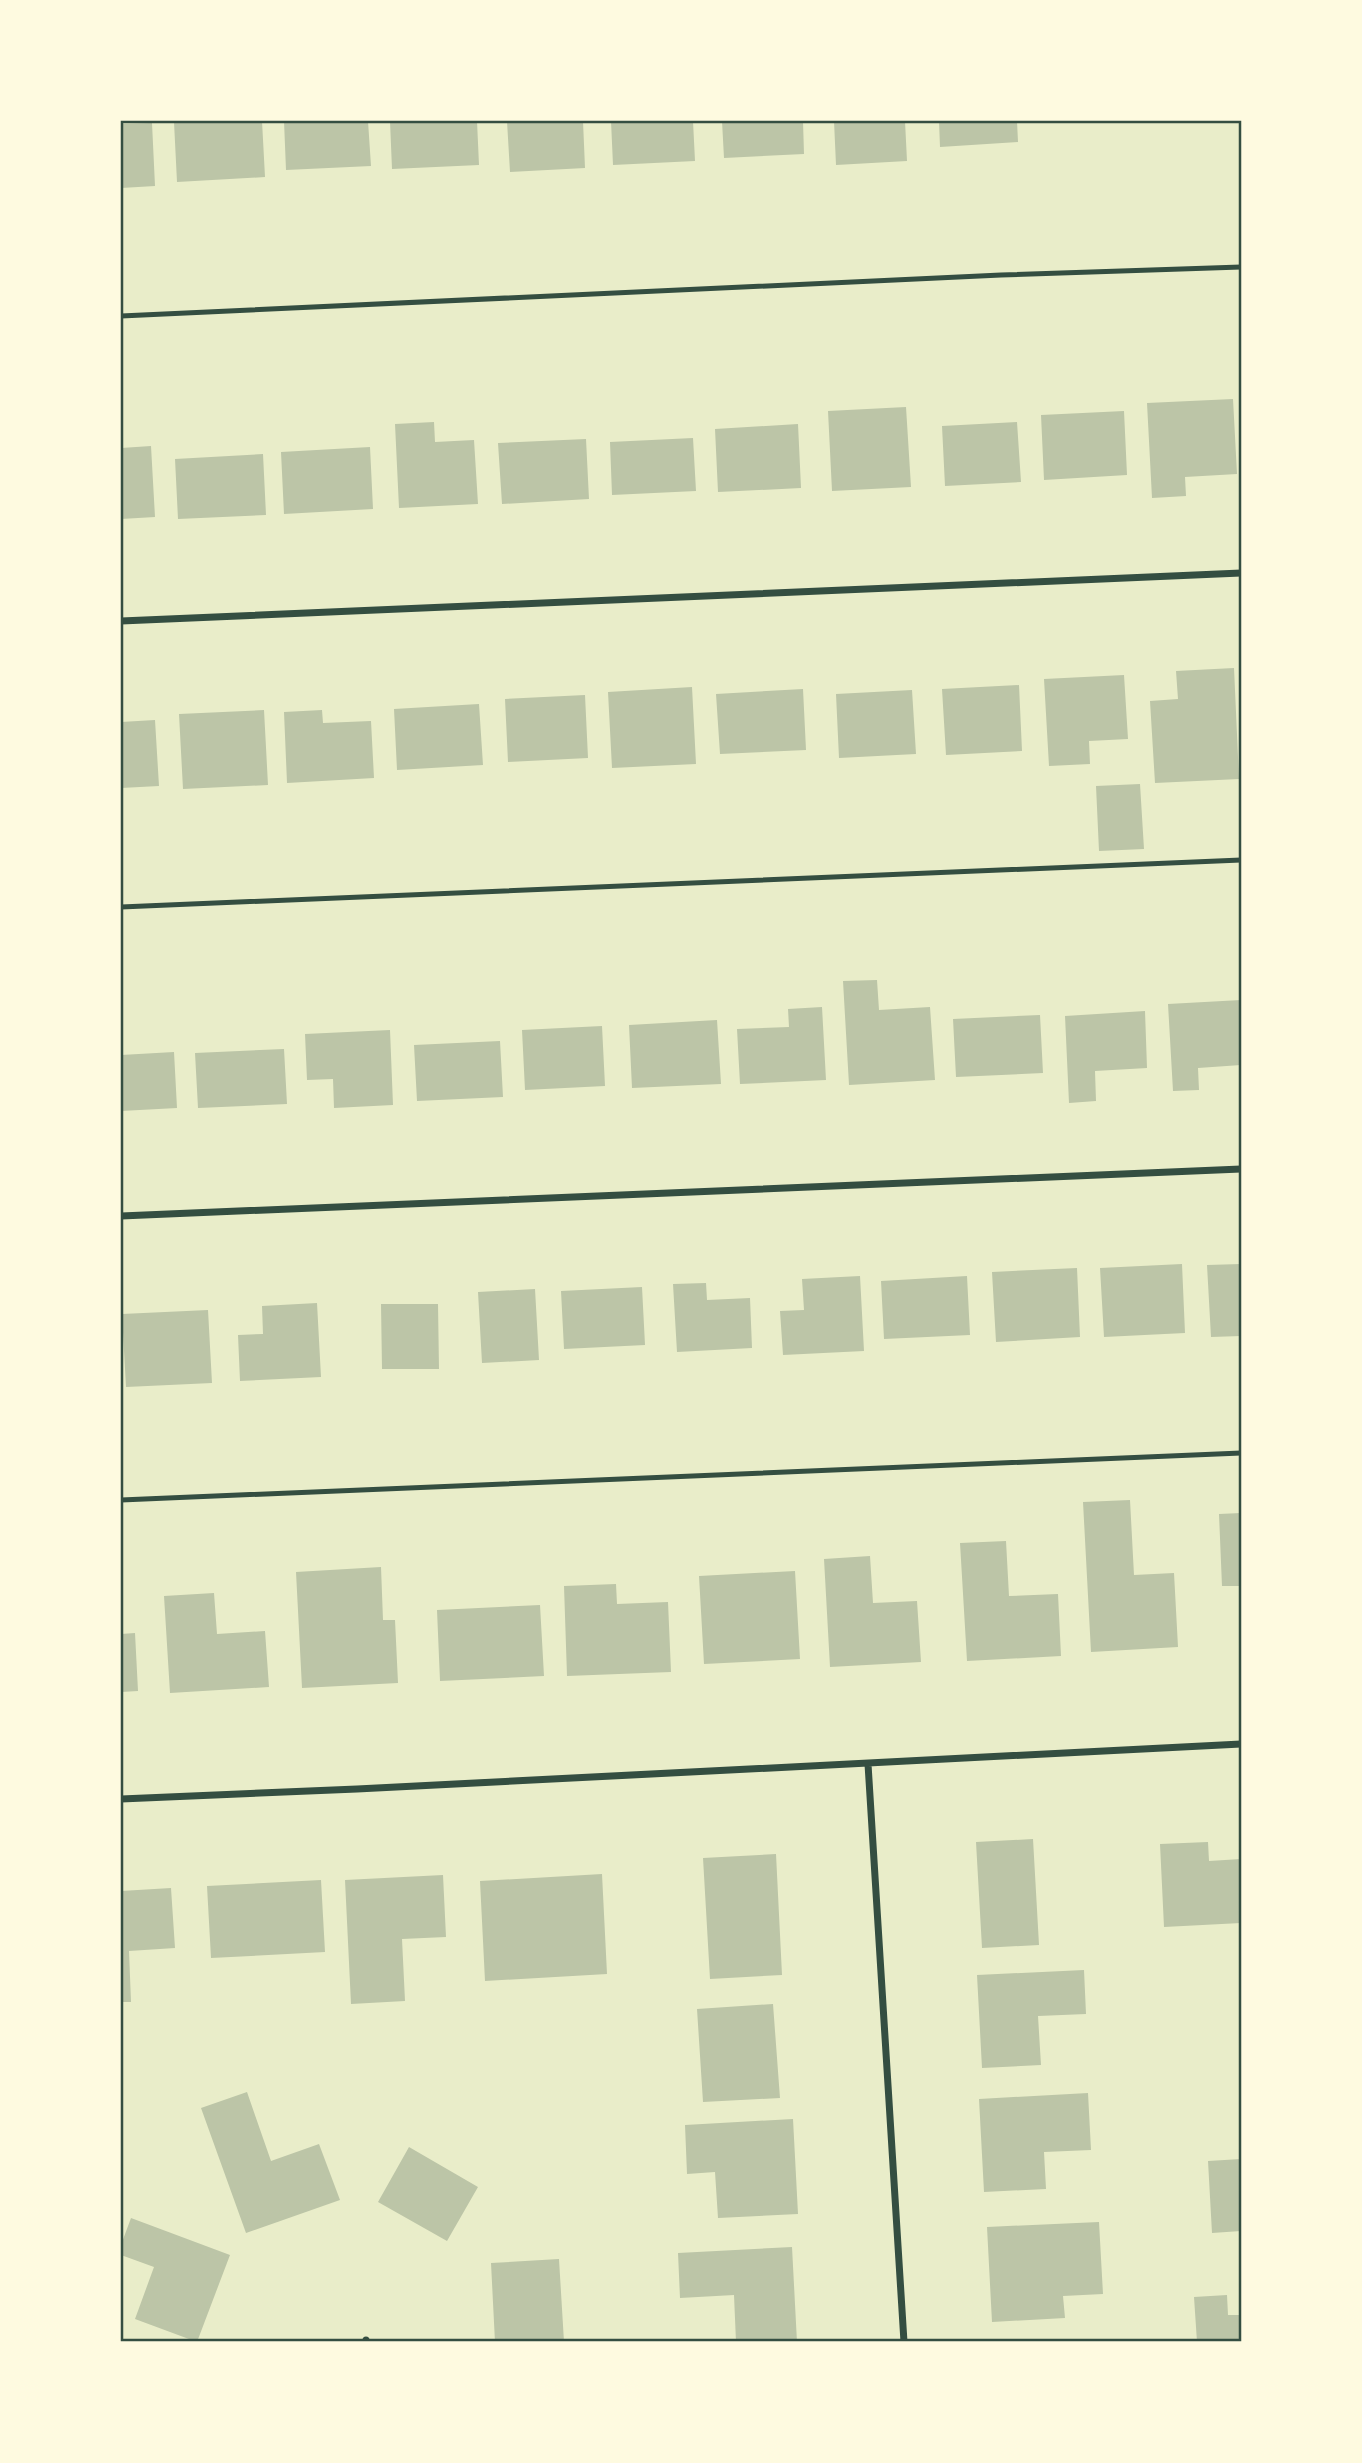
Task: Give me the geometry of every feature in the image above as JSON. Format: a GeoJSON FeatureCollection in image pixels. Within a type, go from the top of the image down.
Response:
{"type":"FeatureCollection","features":[{"type":"Feature","properties":{"kind":"street"},"geometry":{"type":"LineString","coordinates":[[121,621],[1241,573]]}},
{"type":"Feature","properties":{"kind":"street"},"geometry":{"type":"LineString","coordinates":[[121,1216],[1241,1168]]}},
{"type":"Feature","properties":{"kind":"street"},"geometry":{"type":"LineString","coordinates":[[121,1799],[1241,1744]]}},
{"type":"Feature","properties":{"kind":"street"},"geometry":{"type":"LineString","coordinates":[[868,1764],[904,2342]]}},
{"type":"Feature","properties":{"kind":"lane"},"geometry":{"type":"LineString","coordinates":[[121,317],[1001,275],[1241,267]]}},
{"type":"Feature","properties":{"kind":"lane"},"geometry":{"type":"LineString","coordinates":[[121,907],[1241,860]]}},
{"type":"Feature","properties":{"kind":"lane"},"geometry":{"type":"LineString","coordinates":[[121,1500],[1241,1454]]}},
{"type":"Feature","properties":{"kind":"building"},"geometry":{"type":"Polygon","coordinates":[[[262,121],[265,177],[177,182],[174,122],[262,121]]]}},
{"type":"Feature","properties":{"kind":"building"},"geometry":{"type":"Polygon","coordinates":[[[284,121],[368,121],[371,166],[286,170],[284,121]]]}},
{"type":"Feature","properties":{"kind":"building"},"geometry":{"type":"Polygon","coordinates":[[[390,121],[477,121],[479,165],[392,169],[390,121]]]}},
{"type":"Feature","properties":{"kind":"building"},"geometry":{"type":"Polygon","coordinates":[[[507,121],[583,121],[585,168],[510,172],[507,121]]]}},
{"type":"Feature","properties":{"kind":"building"},"geometry":{"type":"Polygon","coordinates":[[[611,121],[693,121],[695,161],[613,165],[611,121]]]}},
{"type":"Feature","properties":{"kind":"building"},"geometry":{"type":"Polygon","coordinates":[[[722,121],[803,121],[804,154],[724,158],[722,121]]]}},
{"type":"Feature","properties":{"kind":"building"},"geometry":{"type":"Polygon","coordinates":[[[834,121],[905,121],[907,161],[836,165],[834,121]]]}},
{"type":"Feature","properties":{"kind":"building"},"geometry":{"type":"Polygon","coordinates":[[[939,121],[1017,121],[1018,142],[940,147],[939,121]]]}},
{"type":"Feature","properties":{"kind":"building"},"geometry":{"type":"Polygon","coordinates":[[[152,123],[155,186],[121,188],[121,124],[152,123]]]}},
{"type":"Feature","properties":{"kind":"building"},"geometry":{"type":"Polygon","coordinates":[[[1233,399],[1237,474],[1185,477],[1186,496],[1152,498],[1147,403],[1233,399]]]}},
{"type":"Feature","properties":{"kind":"building"},"geometry":{"type":"Polygon","coordinates":[[[906,407],[911,487],[832,491],[828,411],[906,407]]]}},
{"type":"Feature","properties":{"kind":"building"},"geometry":{"type":"Polygon","coordinates":[[[1124,411],[1127,475],[1044,480],[1041,415],[1124,411]]]}},
{"type":"Feature","properties":{"kind":"building"},"geometry":{"type":"Polygon","coordinates":[[[434,422],[435,442],[474,440],[478,504],[399,508],[395,424],[434,422]]]}},
{"type":"Feature","properties":{"kind":"building"},"geometry":{"type":"Polygon","coordinates":[[[1017,422],[1021,482],[945,486],[942,426],[1017,422]]]}},
{"type":"Feature","properties":{"kind":"building"},"geometry":{"type":"Polygon","coordinates":[[[798,424],[801,488],[718,492],[715,429],[798,424]]]}},
{"type":"Feature","properties":{"kind":"building"},"geometry":{"type":"Polygon","coordinates":[[[693,438],[696,491],[612,495],[610,442],[693,438]]]}},
{"type":"Feature","properties":{"kind":"building"},"geometry":{"type":"Polygon","coordinates":[[[586,439],[589,499],[502,504],[498,443],[586,439]]]}},
{"type":"Feature","properties":{"kind":"building"},"geometry":{"type":"Polygon","coordinates":[[[151,446],[155,517],[121,519],[121,448],[151,446]]]}},
{"type":"Feature","properties":{"kind":"building"},"geometry":{"type":"Polygon","coordinates":[[[370,447],[373,509],[284,514],[281,452],[370,447]]]}},
{"type":"Feature","properties":{"kind":"building"},"geometry":{"type":"Polygon","coordinates":[[[263,454],[266,515],[178,519],[175,459],[263,454]]]}},
{"type":"Feature","properties":{"kind":"building"},"geometry":{"type":"Polygon","coordinates":[[[1234,668],[1239,779],[1155,783],[1150,701],[1178,699],[1176,671],[1234,668]]]}},
{"type":"Feature","properties":{"kind":"building"},"geometry":{"type":"Polygon","coordinates":[[[1124,675],[1128,739],[1089,741],[1090,764],[1049,766],[1044,679],[1124,675]]]}},
{"type":"Feature","properties":{"kind":"building"},"geometry":{"type":"Polygon","coordinates":[[[1019,685],[1022,751],[946,755],[942,689],[1019,685]]]}},
{"type":"Feature","properties":{"kind":"building"},"geometry":{"type":"Polygon","coordinates":[[[692,687],[696,764],[612,768],[608,692],[692,687]]]}},
{"type":"Feature","properties":{"kind":"building"},"geometry":{"type":"Polygon","coordinates":[[[803,689],[806,750],[720,754],[716,694],[803,689]]]}},
{"type":"Feature","properties":{"kind":"building"},"geometry":{"type":"Polygon","coordinates":[[[912,690],[916,754],[839,758],[836,694],[912,690]]]}},
{"type":"Feature","properties":{"kind":"building"},"geometry":{"type":"Polygon","coordinates":[[[585,695],[588,758],[508,762],[505,699],[585,695]]]}},
{"type":"Feature","properties":{"kind":"building"},"geometry":{"type":"Polygon","coordinates":[[[479,704],[483,765],[397,770],[394,709],[479,704]]]}},
{"type":"Feature","properties":{"kind":"building"},"geometry":{"type":"Polygon","coordinates":[[[264,710],[268,785],[183,789],[179,714],[264,710]]]}},
{"type":"Feature","properties":{"kind":"building"},"geometry":{"type":"Polygon","coordinates":[[[322,710],[323,723],[371,721],[374,778],[287,783],[284,712],[322,710]]]}},
{"type":"Feature","properties":{"kind":"building"},"geometry":{"type":"Polygon","coordinates":[[[155,720],[159,786],[121,788],[121,722],[155,720]]]}},
{"type":"Feature","properties":{"kind":"building"},"geometry":{"type":"Polygon","coordinates":[[[1140,784],[1144,849],[1099,851],[1096,786],[1140,784]]]}},
{"type":"Feature","properties":{"kind":"building"},"geometry":{"type":"Polygon","coordinates":[[[877,980],[879,1010],[930,1007],[935,1080],[849,1085],[843,981],[877,980]]]}},
{"type":"Feature","properties":{"kind":"building"},"geometry":{"type":"Polygon","coordinates":[[[1241,1000],[1241,1065],[1198,1068],[1199,1090],[1173,1091],[1168,1004],[1241,1000]]]}},
{"type":"Feature","properties":{"kind":"building"},"geometry":{"type":"Polygon","coordinates":[[[822,1007],[826,1080],[740,1084],[737,1029],[789,1027],[788,1009],[822,1007]]]}},
{"type":"Feature","properties":{"kind":"building"},"geometry":{"type":"Polygon","coordinates":[[[1145,1011],[1147,1068],[1095,1071],[1096,1101],[1069,1103],[1065,1016],[1145,1011]]]}},
{"type":"Feature","properties":{"kind":"building"},"geometry":{"type":"Polygon","coordinates":[[[1040,1015],[1043,1073],[956,1077],[953,1019],[1040,1015]]]}},
{"type":"Feature","properties":{"kind":"building"},"geometry":{"type":"Polygon","coordinates":[[[717,1020],[721,1084],[632,1088],[629,1025],[717,1020]]]}},
{"type":"Feature","properties":{"kind":"building"},"geometry":{"type":"Polygon","coordinates":[[[602,1026],[605,1086],[525,1090],[522,1030],[602,1026]]]}},
{"type":"Feature","properties":{"kind":"building"},"geometry":{"type":"Polygon","coordinates":[[[390,1030],[393,1105],[334,1108],[333,1079],[307,1080],[305,1034],[390,1030]]]}},
{"type":"Feature","properties":{"kind":"building"},"geometry":{"type":"Polygon","coordinates":[[[500,1041],[503,1097],[417,1101],[414,1045],[500,1041]]]}},
{"type":"Feature","properties":{"kind":"building"},"geometry":{"type":"Polygon","coordinates":[[[284,1049],[287,1104],[198,1108],[195,1053],[284,1049]]]}},
{"type":"Feature","properties":{"kind":"building"},"geometry":{"type":"Polygon","coordinates":[[[174,1052],[177,1108],[121,1111],[121,1055],[174,1052]]]}},
{"type":"Feature","properties":{"kind":"building"},"geometry":{"type":"Polygon","coordinates":[[[1182,1264],[1185,1333],[1104,1337],[1100,1268],[1182,1264]]]}},
{"type":"Feature","properties":{"kind":"building"},"geometry":{"type":"Polygon","coordinates":[[[1241,1264],[1241,1336],[1211,1337],[1207,1265],[1241,1264]]]}},
{"type":"Feature","properties":{"kind":"building"},"geometry":{"type":"Polygon","coordinates":[[[1077,1268],[1080,1337],[996,1342],[992,1272],[1077,1268]]]}},
{"type":"Feature","properties":{"kind":"building"},"geometry":{"type":"Polygon","coordinates":[[[860,1276],[864,1351],[783,1355],[780,1311],[804,1310],[802,1279],[860,1276]]]}},
{"type":"Feature","properties":{"kind":"building"},"geometry":{"type":"Polygon","coordinates":[[[967,1276],[970,1335],[884,1339],[881,1281],[967,1276]]]}},
{"type":"Feature","properties":{"kind":"building"},"geometry":{"type":"Polygon","coordinates":[[[706,1283],[707,1300],[750,1298],[752,1348],[677,1352],[673,1284],[706,1283]]]}},
{"type":"Feature","properties":{"kind":"building"},"geometry":{"type":"Polygon","coordinates":[[[642,1287],[645,1345],[564,1349],[561,1291],[642,1287]]]}},
{"type":"Feature","properties":{"kind":"building"},"geometry":{"type":"Polygon","coordinates":[[[535,1289],[539,1360],[482,1363],[478,1292],[535,1289]]]}},
{"type":"Feature","properties":{"kind":"building"},"geometry":{"type":"Polygon","coordinates":[[[317,1303],[321,1377],[240,1381],[238,1335],[263,1334],[262,1306],[317,1303]]]}},
{"type":"Feature","properties":{"kind":"building"},"geometry":{"type":"Polygon","coordinates":[[[381,1304],[438,1304],[439,1369],[382,1369],[381,1304]]]}},
{"type":"Feature","properties":{"kind":"building"},"geometry":{"type":"Polygon","coordinates":[[[208,1310],[212,1383],[126,1387],[122,1314],[208,1310]]]}},
{"type":"Feature","properties":{"kind":"building"},"geometry":{"type":"Polygon","coordinates":[[[1130,1500],[1134,1575],[1174,1573],[1178,1647],[1091,1652],[1083,1502],[1130,1500]]]}},
{"type":"Feature","properties":{"kind":"building"},"geometry":{"type":"Polygon","coordinates":[[[1241,1513],[1241,1586],[1222,1586],[1219,1514],[1241,1513]]]}},
{"type":"Feature","properties":{"kind":"building"},"geometry":{"type":"Polygon","coordinates":[[[1006,1541],[1009,1596],[1058,1594],[1061,1656],[967,1661],[960,1543],[1006,1541]]]}},
{"type":"Feature","properties":{"kind":"building"},"geometry":{"type":"Polygon","coordinates":[[[870,1556],[873,1603],[917,1601],[921,1662],[830,1667],[824,1559],[870,1556]]]}},
{"type":"Feature","properties":{"kind":"building"},"geometry":{"type":"Polygon","coordinates":[[[381,1567],[383,1620],[395,1620],[398,1683],[302,1688],[296,1572],[381,1567]]]}},
{"type":"Feature","properties":{"kind":"building"},"geometry":{"type":"Polygon","coordinates":[[[795,1571],[800,1659],[704,1664],[699,1576],[795,1571]]]}},
{"type":"Feature","properties":{"kind":"building"},"geometry":{"type":"Polygon","coordinates":[[[616,1584],[617,1604],[668,1602],[671,1672],[567,1676],[564,1586],[616,1584]]]}},
{"type":"Feature","properties":{"kind":"building"},"geometry":{"type":"Polygon","coordinates":[[[214,1593],[217,1634],[265,1631],[269,1687],[170,1693],[164,1596],[214,1593]]]}},
{"type":"Feature","properties":{"kind":"building"},"geometry":{"type":"Polygon","coordinates":[[[540,1605],[544,1676],[440,1681],[437,1610],[540,1605]]]}},
{"type":"Feature","properties":{"kind":"building"},"geometry":{"type":"Polygon","coordinates":[[[135,1633],[138,1691],[121,1692],[121,1634],[135,1633]]]}},
{"type":"Feature","properties":{"kind":"building"},"geometry":{"type":"Polygon","coordinates":[[[1033,1839],[1039,1945],[982,1948],[976,1842],[1033,1839]]]}},
{"type":"Feature","properties":{"kind":"building"},"geometry":{"type":"Polygon","coordinates":[[[1208,1842],[1209,1861],[1241,1859],[1241,1923],[1164,1927],[1160,1844],[1208,1842]]]}},
{"type":"Feature","properties":{"kind":"building"},"geometry":{"type":"Polygon","coordinates":[[[776,1854],[782,1975],[710,1979],[703,1858],[776,1854]]]}},
{"type":"Feature","properties":{"kind":"building"},"geometry":{"type":"Polygon","coordinates":[[[602,1874],[607,1974],[485,1981],[480,1881],[602,1874]]]}},
{"type":"Feature","properties":{"kind":"building"},"geometry":{"type":"Polygon","coordinates":[[[443,1875],[446,1937],[402,1939],[405,2001],[351,2004],[345,1880],[443,1875]]]}},
{"type":"Feature","properties":{"kind":"building"},"geometry":{"type":"Polygon","coordinates":[[[321,1880],[325,1952],[211,1958],[207,1886],[321,1880]]]}},
{"type":"Feature","properties":{"kind":"building"},"geometry":{"type":"Polygon","coordinates":[[[171,1888],[175,1948],[129,1951],[131,2002],[121,2002],[121,1891],[171,1888]]]}},
{"type":"Feature","properties":{"kind":"building"},"geometry":{"type":"Polygon","coordinates":[[[1084,1970],[1086,2014],[1038,2016],[1041,2065],[982,2068],[977,1975],[1084,1970]]]}},
{"type":"Feature","properties":{"kind":"building"},"geometry":{"type":"Polygon","coordinates":[[[773,2004],[780,2098],[703,2102],[697,2009],[773,2004]]]}},
{"type":"Feature","properties":{"kind":"building"},"geometry":{"type":"Polygon","coordinates":[[[247,2092],[271,2161],[319,2144],[340,2200],[246,2233],[201,2108],[247,2092]]]}},
{"type":"Feature","properties":{"kind":"building"},"geometry":{"type":"Polygon","coordinates":[[[1088,2093],[1091,2150],[1044,2152],[1046,2189],[984,2192],[979,2099],[1088,2093]]]}},
{"type":"Feature","properties":{"kind":"building"},"geometry":{"type":"Polygon","coordinates":[[[793,2119],[798,2214],[718,2218],[715,2172],[687,2174],[685,2125],[793,2119]]]}},
{"type":"Feature","properties":{"kind":"building"},"geometry":{"type":"Polygon","coordinates":[[[409,2147],[478,2187],[447,2241],[378,2202],[409,2147]]]}},
{"type":"Feature","properties":{"kind":"building"},"geometry":{"type":"Polygon","coordinates":[[[1241,2159],[1241,2231],[1212,2233],[1208,2161],[1241,2159]]]}},
{"type":"Feature","properties":{"kind":"building"},"geometry":{"type":"Polygon","coordinates":[[[131,2218],[230,2255],[197,2342],[135,2319],[154,2267],[121,2255],[121,2245],[131,2218]]]}},
{"type":"Feature","properties":{"kind":"building"},"geometry":{"type":"Polygon","coordinates":[[[1099,2222],[1103,2294],[1063,2296],[1065,2318],[992,2322],[987,2227],[1099,2222]]]}},
{"type":"Feature","properties":{"kind":"building"},"geometry":{"type":"Polygon","coordinates":[[[792,2247],[797,2342],[736,2342],[734,2295],[680,2298],[678,2253],[792,2247]]]}},
{"type":"Feature","properties":{"kind":"building"},"geometry":{"type":"Polygon","coordinates":[[[559,2259],[564,2342],[495,2342],[491,2263],[559,2259]]]}},
{"type":"Feature","properties":{"kind":"building"},"geometry":{"type":"Polygon","coordinates":[[[1227,2295],[1228,2315],[1241,2315],[1241,2342],[1197,2342],[1194,2297],[1227,2295]]]}}]}
